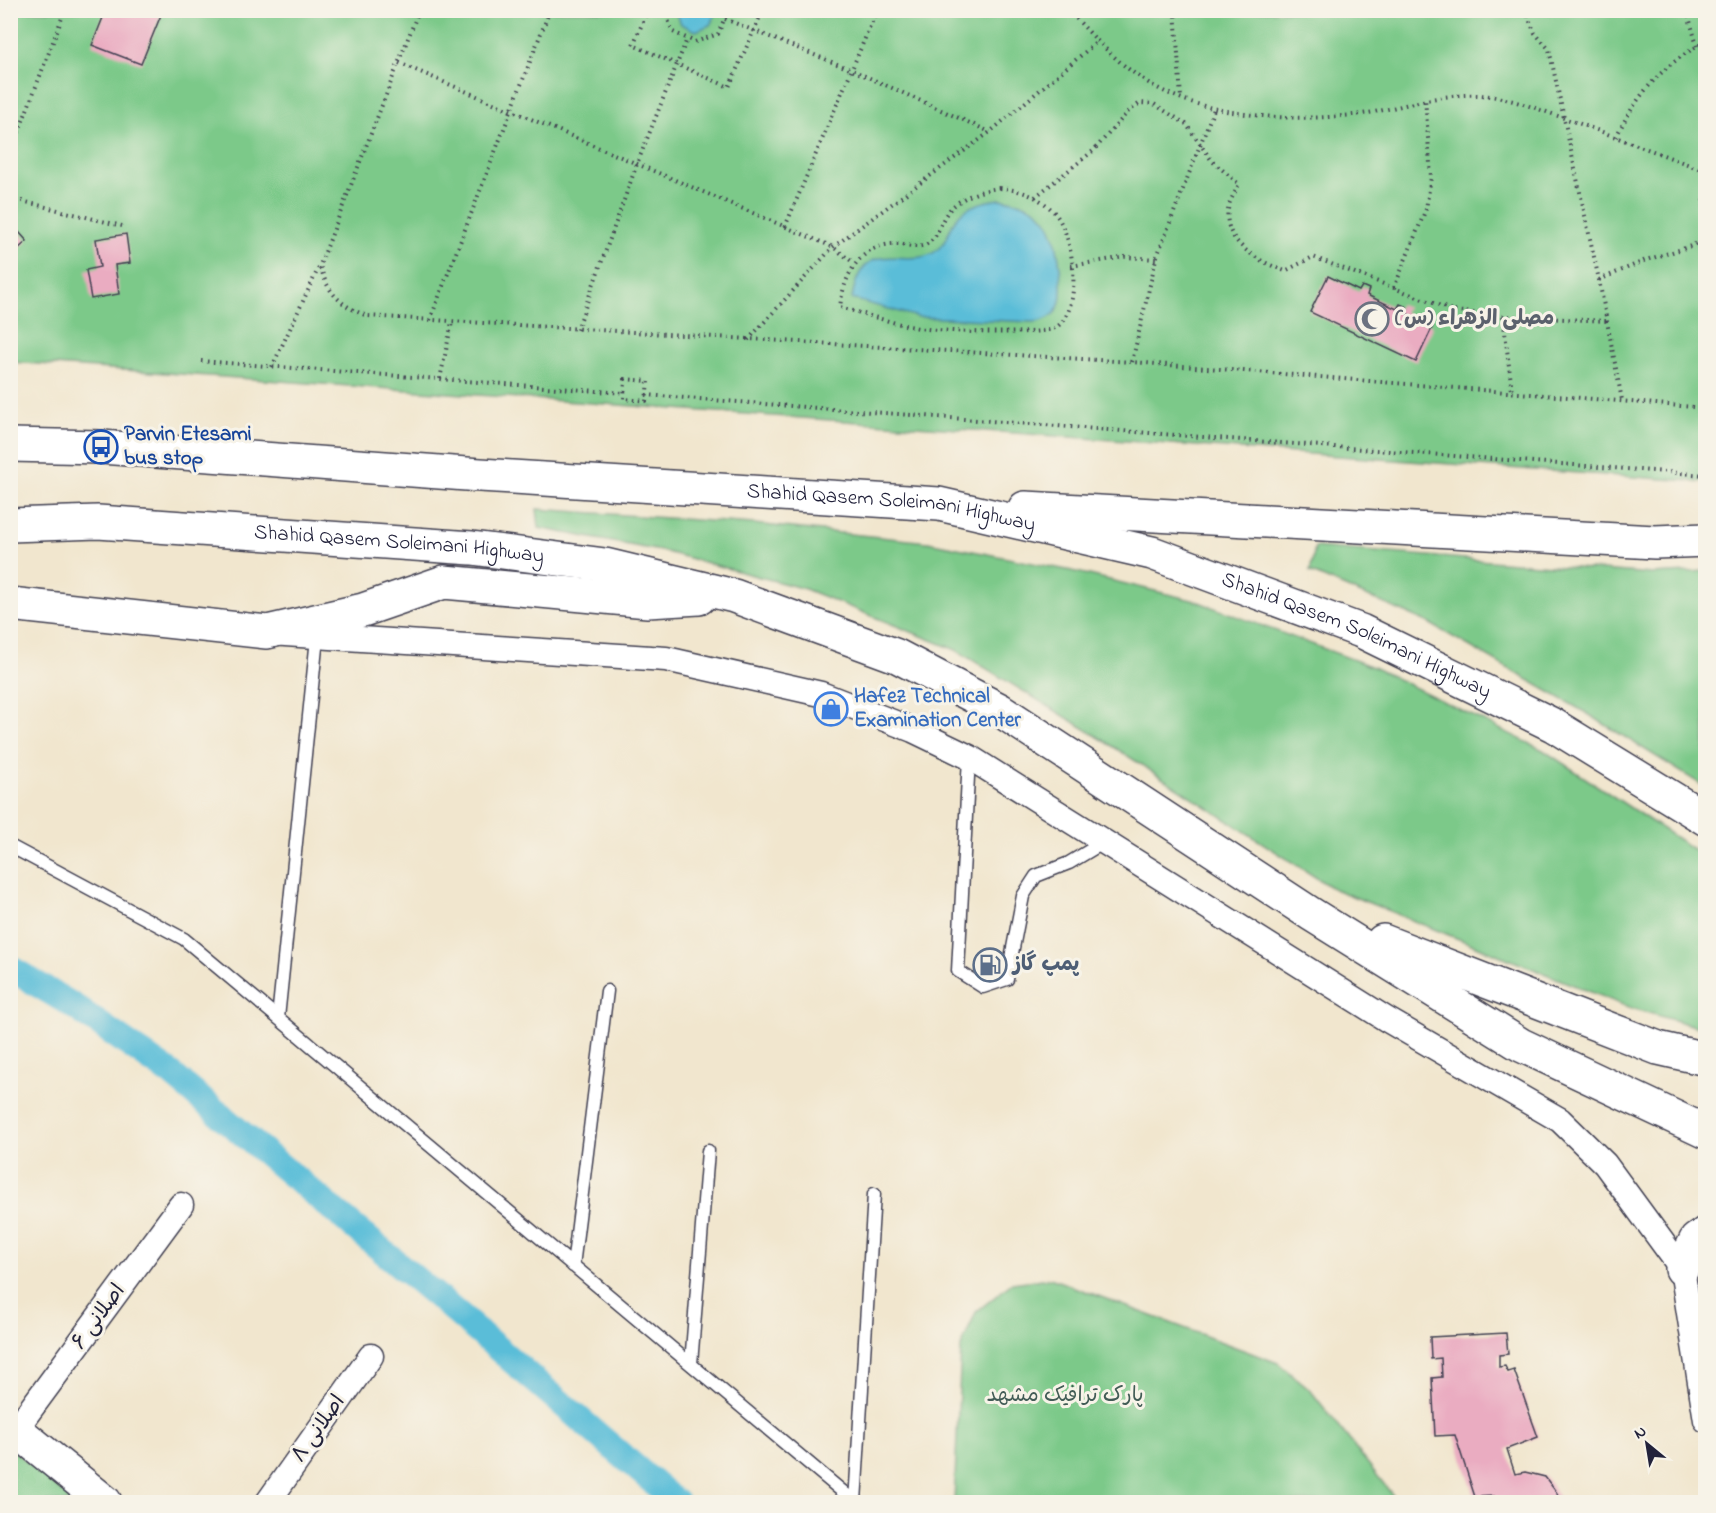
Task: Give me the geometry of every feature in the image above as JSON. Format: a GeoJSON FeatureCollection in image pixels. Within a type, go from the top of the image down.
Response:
{"type":"FeatureCollection","features":[{"type":"Feature","properties":{"kind":"main road","name":"Shahid Qasem Soleimani Highway"},"geometry":{"type":"LineString","coordinates":[[10,445],[101,447],[480,475],[939,504],[1152,553],[1361,631],[1553,724],[1706,819]]}},
{"type":"Feature","properties":{"kind":"main road"},"geometry":{"type":"LineString","coordinates":[[939,504],[1655,542],[1706,540]]}},
{"type":"Feature","properties":{"kind":"main road","name":"Shahid Qasem Soleimani Highway"},"geometry":{"type":"LineString","coordinates":[[10,525],[98,522],[472,548],[605,565],[734,596],[897,656],[1000,710],[1311,914]]}},
{"type":"Feature","properties":{"kind":"main road"},"geometry":{"type":"LineString","coordinates":[[10,604],[267,632],[363,610],[444,582],[648,601],[734,596]]}},
{"type":"Feature","properties":{"kind":"main road"},"geometry":{"type":"LineString","coordinates":[[1311,914],[1658,1048],[1706,1059]]}},
{"type":"Feature","properties":{"kind":"main road"},"geometry":{"type":"LineString","coordinates":[[1311,914],[1521,1045],[1706,1132]]}},
{"type":"Feature","properties":{"kind":"main road"},"geometry":{"type":"LineString","coordinates":[[1682,1269],[1696,1240],[1706,1233]]}},
{"type":"Feature","properties":{"kind":"main road"},"geometry":{"type":"LineString","coordinates":[[13,1427],[105,1503]]}},
{"type":"Feature","properties":{"kind":"street"},"geometry":{"type":"LineString","coordinates":[[267,632],[317,638],[666,659],[821,694],[913,730],[969,757],[1386,1019],[1560,1120],[1605,1164],[1682,1269],[1699,1343],[1706,1420]]}},
{"type":"Feature","properties":{"kind":"street","name":"اصلانی ۶"},"geometry":{"type":"LineString","coordinates":[[13,1427],[181,1205]]}},
{"type":"Feature","properties":{"kind":"street","name":"اصلانی ۸"},"geometry":{"type":"LineString","coordinates":[[268,1503],[370,1356]]}},
{"type":"Feature","properties":{"kind":"lane"},"geometry":{"type":"LineString","coordinates":[[278,1018],[317,638]]}},
{"type":"Feature","properties":{"kind":"lane"},"geometry":{"type":"LineString","coordinates":[[969,757],[958,972],[983,987],[1007,979],[1023,896],[1036,876],[1069,863],[1104,842]]}},
{"type":"Feature","properties":{"kind":"lane"},"geometry":{"type":"LineString","coordinates":[[10,846],[184,939],[855,1502],[874,1194]]}},
{"type":"Feature","properties":{"kind":"lane"},"geometry":{"type":"LineString","coordinates":[[573,1266],[606,991]]}},
{"type":"Feature","properties":{"kind":"lane"},"geometry":{"type":"LineString","coordinates":[[691,1364],[708,1151]]}},
{"type":"Feature","properties":{"kind":"path"},"geometry":{"type":"LineString","coordinates":[[10,155],[65,10]]}},
{"type":"Feature","properties":{"kind":"path"},"geometry":{"type":"LineString","coordinates":[[272,367],[320,265],[419,10]]}},
{"type":"Feature","properties":{"kind":"path"},"geometry":{"type":"LineString","coordinates":[[430,320],[550,10]]}},
{"type":"Feature","properties":{"kind":"path"},"geometry":{"type":"LineString","coordinates":[[648,10],[633,45],[729,87],[763,10]]}},
{"type":"Feature","properties":{"kind":"path"},"geometry":{"type":"LineString","coordinates":[[664,10],[673,32],[695,42],[718,33],[728,10]]}},
{"type":"Feature","properties":{"kind":"path"},"geometry":{"type":"LineString","coordinates":[[785,227],[877,10]]}},
{"type":"Feature","properties":{"kind":"path"},"geometry":{"type":"LineString","coordinates":[[1068,10],[1098,41],[1142,79],[1181,98],[1214,109],[1285,117],[1354,115],[1425,98],[1479,95],[1514,101],[1706,171]]}},
{"type":"Feature","properties":{"kind":"path"},"geometry":{"type":"LineString","coordinates":[[1176,10],[1181,98]]}},
{"type":"Feature","properties":{"kind":"path"},"geometry":{"type":"LineString","coordinates":[[1525,10],[1534,33],[1549,49],[1599,280],[1622,400]]}},
{"type":"Feature","properties":{"kind":"path"},"geometry":{"type":"LineString","coordinates":[[1687,10],[1697,46]]}},
{"type":"Feature","properties":{"kind":"path"},"geometry":{"type":"LineString","coordinates":[[724,20],[852,70],[990,132]]}},
{"type":"Feature","properties":{"kind":"path"},"geometry":{"type":"LineString","coordinates":[[577,330],[637,164],[687,39]]}},
{"type":"Feature","properties":{"kind":"path"},"geometry":{"type":"LineString","coordinates":[[748,341],[833,247],[990,132],[1098,41]]}},
{"type":"Feature","properties":{"kind":"path"},"geometry":{"type":"LineString","coordinates":[[1616,137],[1632,106],[1656,76],[1706,42]]}},
{"type":"Feature","properties":{"kind":"path"},"geometry":{"type":"LineString","coordinates":[[399,63],[833,247],[854,263]]}},
{"type":"Feature","properties":{"kind":"path"},"geometry":{"type":"LineString","coordinates":[[1394,288],[1426,209],[1431,177],[1425,98]]}},
{"type":"Feature","properties":{"kind":"path"},"geometry":{"type":"LineString","coordinates":[[1035,197],[1093,151],[1128,112],[1140,103],[1154,104],[1186,124],[1212,161],[1239,184],[1228,206],[1228,228],[1244,250],[1264,263],[1285,271],[1313,258],[1454,310],[1503,316],[1607,321]]}},
{"type":"Feature","properties":{"kind":"path"},"geometry":{"type":"LineString","coordinates":[[1132,362],[1156,260],[1214,109]]}},
{"type":"Feature","properties":{"kind":"path"},"geometry":{"type":"LineString","coordinates":[[1706,182],[1703,202],[1706,217]]}},
{"type":"Feature","properties":{"kind":"path"},"geometry":{"type":"LineString","coordinates":[[1000,188],[1015,190],[1035,197],[1053,211],[1062,223],[1068,237],[1071,266],[1073,292],[1070,311],[1056,327],[1035,333],[916,328],[840,307],[842,286],[854,263],[874,248],[887,245],[917,247],[928,243],[937,234],[947,213],[971,195],[1000,188]]}},
{"type":"Feature","properties":{"kind":"path"},"geometry":{"type":"LineString","coordinates":[[10,198],[126,227]]}},
{"type":"Feature","properties":{"kind":"path"},"geometry":{"type":"LineString","coordinates":[[1599,280],[1646,260],[1692,246],[1706,237]]}},
{"type":"Feature","properties":{"kind":"path"},"geometry":{"type":"LineString","coordinates":[[1071,266],[1125,257],[1156,260]]}},
{"type":"Feature","properties":{"kind":"path"},"geometry":{"type":"LineString","coordinates":[[320,265],[325,283],[335,298],[348,309],[367,316],[748,341],[1132,362],[1706,408]]}},
{"type":"Feature","properties":{"kind":"path"},"geometry":{"type":"LineString","coordinates":[[1503,316],[1512,391]]}},
{"type":"Feature","properties":{"kind":"path"},"geometry":{"type":"LineString","coordinates":[[440,379],[452,322]]}},
{"type":"Feature","properties":{"kind":"path"},"geometry":{"type":"LineString","coordinates":[[201,361],[624,393]]}},
{"type":"Feature","properties":{"kind":"path"},"geometry":{"type":"LineString","coordinates":[[626,379],[648,381],[646,395],[646,401],[624,399],[626,379]]}},
{"type":"Feature","properties":{"kind":"path"},"geometry":{"type":"LineString","coordinates":[[646,395],[1706,475]]}},
{"type":"Feature","properties":{"kind":"green space"},"geometry":{"type":"Polygon","coordinates":[[[10,11],[1705,11],[1705,482],[11,362],[10,11]]]}},
{"type":"Feature","properties":{"kind":"green space"},"geometry":{"type":"Polygon","coordinates":[[[537,509],[754,524],[928,542],[1077,572],[1196,601],[1373,667],[1543,750],[1705,857],[1705,1029],[1628,1007],[1332,888],[1100,738],[956,650],[805,589],[666,552],[539,528],[537,509]]]}},
{"type":"Feature","properties":{"kind":"green space"},"geometry":{"type":"Polygon","coordinates":[[[1315,547],[1652,574],[1705,571],[1705,787],[1588,714],[1427,622],[1310,572],[1315,547]]]}},
{"type":"Feature","properties":{"kind":"green space","name":"پارک ترافیک مشهد"},"geometry":{"type":"Polygon","coordinates":[[[1050,1278],[1278,1363],[1311,1391],[1398,1502],[954,1502],[961,1347],[976,1312],[1012,1283],[1050,1278]]]}},
{"type":"Feature","properties":{"kind":"green space"},"geometry":{"type":"Polygon","coordinates":[[[10,1447],[74,1502],[11,1502],[10,1447]]]}},
{"type":"Feature","properties":{"kind":"water"},"geometry":{"type":"Polygon","coordinates":[[[676,11],[717,11],[710,25],[696,31],[681,24],[676,11]]]}},
{"type":"Feature","properties":{"kind":"water"},"geometry":{"type":"Polygon","coordinates":[[[1000,199],[1016,201],[1028,206],[1046,220],[1051,229],[1058,253],[1061,286],[1060,303],[1052,316],[1034,322],[918,317],[852,299],[857,278],[865,266],[876,259],[912,258],[936,251],[945,241],[959,215],[981,203],[1000,199]]]}},
{"type":"Feature","properties":{"kind":"building"},"geometry":{"type":"Polygon","coordinates":[[[106,10],[163,10],[141,64],[92,45],[106,10]]]}},
{"type":"Feature","properties":{"kind":"building"},"geometry":{"type":"Polygon","coordinates":[[[10,222],[27,241],[10,256],[10,222]]]}},
{"type":"Feature","properties":{"kind":"building"},"geometry":{"type":"Polygon","coordinates":[[[126,234],[130,263],[115,265],[119,294],[91,299],[86,270],[100,267],[96,239],[126,234]]]}},
{"type":"Feature","properties":{"kind":"building","name":"مصلی الزهراء (س)"},"geometry":{"type":"Polygon","coordinates":[[[1328,276],[1359,291],[1362,286],[1369,289],[1367,295],[1397,309],[1400,304],[1407,307],[1404,312],[1433,326],[1416,362],[1310,312],[1328,276]]]}},
{"type":"Feature","properties":{"kind":"building"},"geometry":{"type":"Polygon","coordinates":[[[1506,1333],[1508,1354],[1499,1355],[1499,1367],[1505,1366],[1508,1372],[1514,1370],[1538,1437],[1507,1449],[1515,1474],[1525,1472],[1545,1477],[1557,1493],[1559,1502],[1493,1502],[1494,1496],[1475,1497],[1455,1435],[1435,1436],[1432,1378],[1442,1377],[1441,1358],[1431,1359],[1430,1337],[1506,1333]]]}},
{"type":"Feature","properties":{"kind":"waterway"},"geometry":{"type":"LineString","coordinates":[[10,968],[72,1005],[171,1074],[446,1304],[676,1502]]}},
{"type":"Feature","properties":{"kind":"place","name":"مصلی الزهراء (س)"},"geometry":{"type":"Point","coordinates":[1372,319]}},
{"type":"Feature","properties":{"kind":"place","name":"Parvin Etesami bus stop"},"geometry":{"type":"Point","coordinates":[101,447]}},
{"type":"Feature","properties":{"kind":"place","name":"Hafez Technical Examination Center"},"geometry":{"type":"Point","coordinates":[831,709]}},
{"type":"Feature","properties":{"kind":"place","name":"پمپ گاز"},"geometry":{"type":"Point","coordinates":[990,965]}}]}
